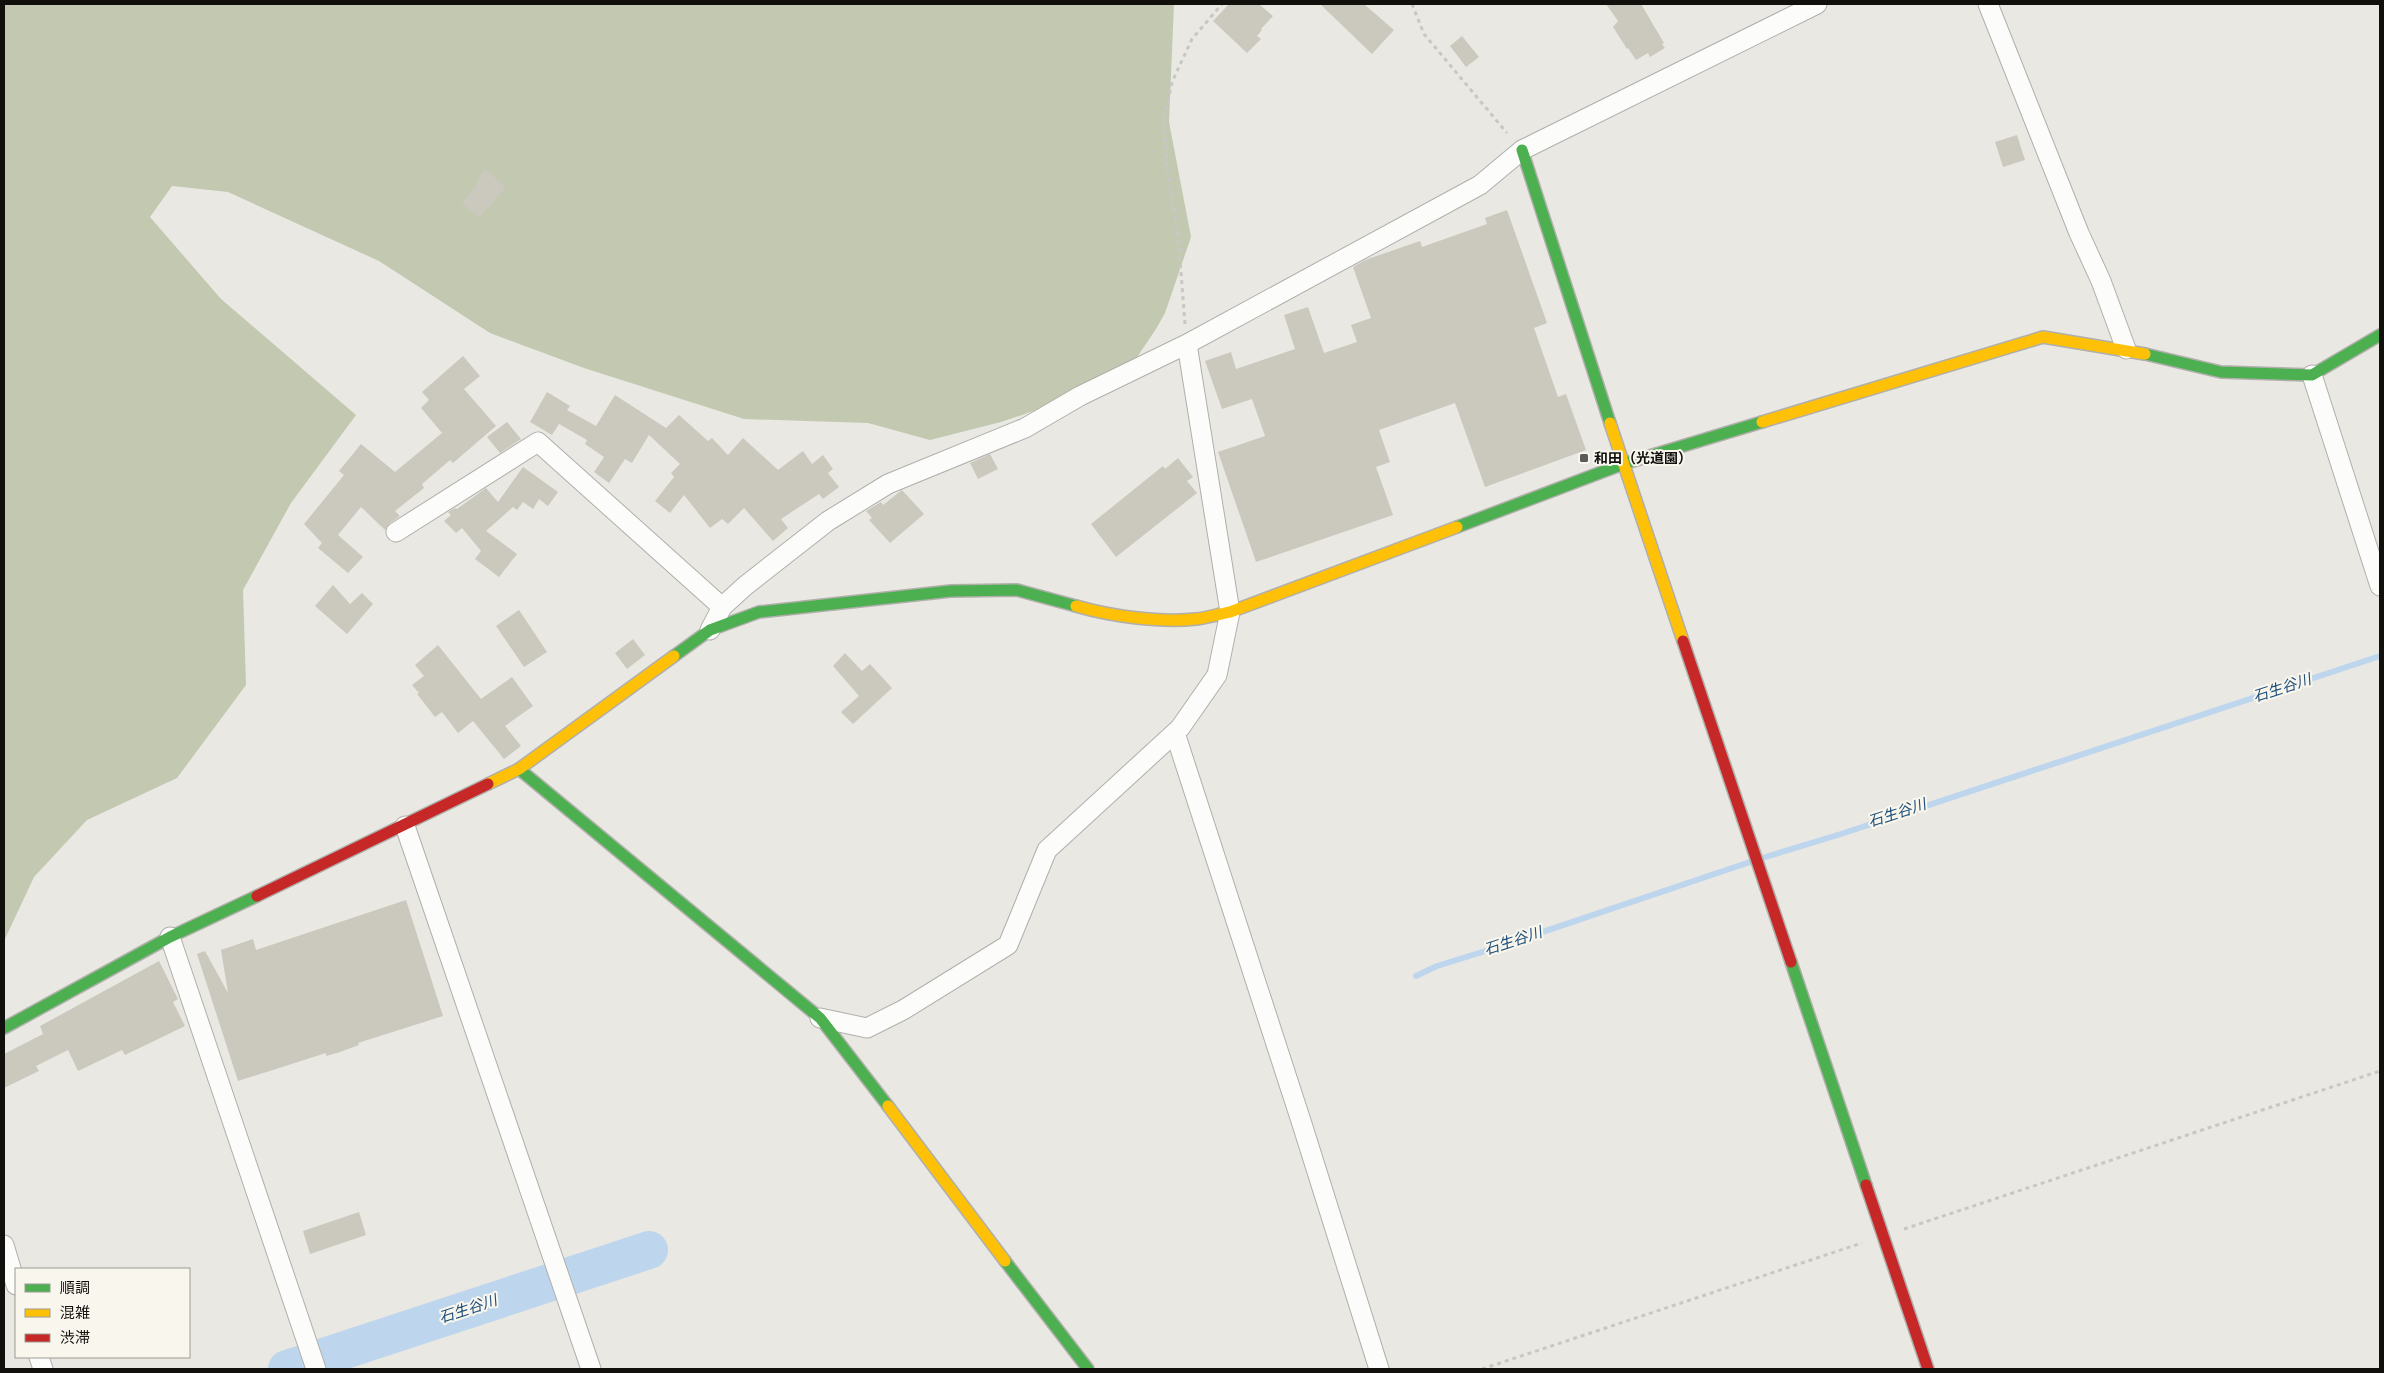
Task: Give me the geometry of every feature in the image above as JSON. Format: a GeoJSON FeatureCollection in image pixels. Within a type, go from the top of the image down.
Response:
{"type":"FeatureCollection","features":[{"type":"Feature","properties":{"kind":"street"},"geometry":{"type":"LineString","coordinates":[[710,630],[722,607],[745,586],[828,521],[888,484],[1025,428],[1080,396],[1187,344],[1480,185],[1522,150],[1817,4]]}},
{"type":"Feature","properties":{"kind":"street"},"geometry":{"type":"LineString","coordinates":[[1988,4],[2079,233],[2101,281],[2126,349]]}},
{"type":"Feature","properties":{"kind":"street"},"geometry":{"type":"LineString","coordinates":[[1522,150],[1623,464],[1928,1369]]}},
{"type":"Feature","properties":{"kind":"street"},"geometry":{"type":"LineString","coordinates":[[4,1028],[170,937],[405,826],[519,769],[710,630],[759,612],[951,591],[1017,590],[1093,611],[1159,619],[1195,619],[1230,612],[1623,464],[2043,337],[2126,349],[2221,372],[2312,375],[2380,335]]}},
{"type":"Feature","properties":{"kind":"street"},"geometry":{"type":"LineString","coordinates":[[820,1018],[868,1028],[903,1010],[1008,945],[1047,850],[1175,733],[1217,675],[1230,612],[1187,344]]}},
{"type":"Feature","properties":{"kind":"street"},"geometry":{"type":"LineString","coordinates":[[2312,375],[2380,586]]}},
{"type":"Feature","properties":{"kind":"street"},"geometry":{"type":"LineString","coordinates":[[396,532],[538,442],[722,607]]}},
{"type":"Feature","properties":{"kind":"street"},"geometry":{"type":"LineString","coordinates":[[1175,733],[1379,1369]]}},
{"type":"Feature","properties":{"kind":"street"},"geometry":{"type":"LineString","coordinates":[[519,769],[820,1018],[1088,1369]]}},
{"type":"Feature","properties":{"kind":"street"},"geometry":{"type":"LineString","coordinates":[[405,826],[590,1369]]}},
{"type":"Feature","properties":{"kind":"street"},"geometry":{"type":"LineString","coordinates":[[170,937],[316,1369]]}},
{"type":"Feature","properties":{"kind":"street"},"geometry":{"type":"LineString","coordinates":[[4,1245],[15,1282]]}},
{"type":"Feature","properties":{"kind":"path"},"geometry":{"type":"LineString","coordinates":[[1187,344],[1178,234],[1167,166],[1164,119],[1172,82],[1192,40],[1222,4]]}},
{"type":"Feature","properties":{"kind":"path"},"geometry":{"type":"LineString","coordinates":[[1412,4],[1424,34],[1522,150]]}},
{"type":"Feature","properties":{"kind":"path"},"geometry":{"type":"LineString","coordinates":[[1482,1369],[2380,1071]]}},
{"type":"Feature","properties":{"kind":"green space"},"geometry":{"type":"Polygon","coordinates":[[[4,4],[1174,4],[1169,122],[1191,237],[1165,313],[1121,381],[1001,422],[930,440],[868,423],[744,419],[584,368],[490,333],[379,261],[228,192],[172,186],[150,217],[221,299],[356,415],[291,503],[243,590],[246,685],[177,778],[87,820],[34,877],[4,941],[4,4]]]}},
{"type":"Feature","properties":{"kind":"building"},"geometry":{"type":"Polygon","coordinates":[[[1229,4],[1259,4],[1273,16],[1257,36],[1261,39],[1247,53],[1213,21],[1229,4]]]}},
{"type":"Feature","properties":{"kind":"building"},"geometry":{"type":"Polygon","coordinates":[[[1320,4],[1364,4],[1394,30],[1372,54],[1320,4]]]}},
{"type":"Feature","properties":{"kind":"building"},"geometry":{"type":"Polygon","coordinates":[[[1606,4],[1641,4],[1664,43],[1662,44],[1665,48],[1650,57],[1648,53],[1636,60],[1613,27],[1618,21],[1606,4]]]}},
{"type":"Feature","properties":{"kind":"building"},"geometry":{"type":"Polygon","coordinates":[[[1462,36],[1479,57],[1466,67],[1450,46],[1462,36]]]}},
{"type":"Feature","properties":{"kind":"building"},"geometry":{"type":"Polygon","coordinates":[[[2017,135],[2025,160],[2003,167],[1995,142],[2017,135]]]}},
{"type":"Feature","properties":{"kind":"building"},"geometry":{"type":"Polygon","coordinates":[[[485,169],[506,187],[479,218],[462,203],[478,184],[476,182],[485,169]]]}},
{"type":"Feature","properties":{"kind":"building"},"geometry":{"type":"Polygon","coordinates":[[[1507,210],[1547,323],[1534,328],[1558,397],[1566,394],[1586,450],[1485,487],[1455,403],[1379,430],[1390,462],[1376,467],[1393,515],[1256,562],[1218,452],[1265,436],[1252,399],[1222,409],[1205,361],[1231,352],[1236,369],[1295,349],[1284,315],[1308,307],[1324,353],[1357,342],[1351,325],[1371,318],[1353,267],[1365,260],[1420,241],[1422,247],[1487,224],[1485,218],[1507,210]]]}},
{"type":"Feature","properties":{"kind":"building"},"geometry":{"type":"Polygon","coordinates":[[[463,356],[480,376],[464,389],[496,426],[453,463],[450,460],[422,484],[424,488],[395,511],[400,516],[390,523],[385,530],[361,507],[338,535],[363,557],[348,573],[318,548],[322,543],[304,524],[344,475],[339,471],[361,444],[395,472],[442,433],[421,408],[429,400],[422,392],[463,356]]]}},
{"type":"Feature","properties":{"kind":"building"},"geometry":{"type":"Polygon","coordinates":[[[547,392],[570,406],[567,410],[596,426],[615,395],[666,428],[679,415],[708,441],[712,438],[728,455],[743,438],[778,470],[803,451],[812,464],[823,455],[833,469],[828,473],[839,487],[823,499],[819,494],[781,519],[788,528],[773,541],[744,508],[728,524],[722,519],[710,528],[684,495],[670,513],[655,501],[674,477],[671,473],[680,464],[649,435],[632,463],[625,459],[609,483],[594,472],[604,457],[585,444],[587,440],[559,424],[552,435],[530,422],[547,392]]]}},
{"type":"Feature","properties":{"kind":"building"},"geometry":{"type":"Polygon","coordinates":[[[507,422],[521,439],[500,453],[487,437],[507,422]]]}},
{"type":"Feature","properties":{"kind":"building"},"geometry":{"type":"Polygon","coordinates":[[[990,454],[998,469],[978,479],[970,463],[990,454]]]}},
{"type":"Feature","properties":{"kind":"building"},"geometry":{"type":"Polygon","coordinates":[[[1178,458],[1193,477],[1187,481],[1197,493],[1116,557],[1091,524],[1163,466],[1165,469],[1178,458]]]}},
{"type":"Feature","properties":{"kind":"building"},"geometry":{"type":"Polygon","coordinates":[[[523,467],[558,492],[548,506],[539,499],[533,509],[523,502],[517,510],[513,507],[486,531],[517,554],[499,577],[475,559],[481,551],[462,528],[456,533],[444,521],[451,515],[448,512],[455,508],[457,509],[486,488],[498,502],[523,467]]]}},
{"type":"Feature","properties":{"kind":"building"},"geometry":{"type":"Polygon","coordinates":[[[902,490],[924,514],[890,543],[869,520],[872,518],[866,511],[881,502],[883,505],[902,490]]]}},
{"type":"Feature","properties":{"kind":"building"},"geometry":{"type":"Polygon","coordinates":[[[333,585],[350,604],[362,593],[373,604],[347,634],[315,606],[333,585]]]}},
{"type":"Feature","properties":{"kind":"building"},"geometry":{"type":"Polygon","coordinates":[[[519,610],[547,652],[524,667],[496,626],[519,610]]]}},
{"type":"Feature","properties":{"kind":"building"},"geometry":{"type":"Polygon","coordinates":[[[633,639],[645,655],[627,669],[615,653],[633,639]]]}},
{"type":"Feature","properties":{"kind":"building"},"geometry":{"type":"Polygon","coordinates":[[[438,645],[481,699],[512,677],[533,706],[505,726],[521,746],[504,759],[473,721],[458,733],[442,712],[435,717],[417,694],[419,693],[412,685],[424,676],[415,665],[438,645]]]}},
{"type":"Feature","properties":{"kind":"building"},"geometry":{"type":"Polygon","coordinates":[[[845,653],[862,671],[870,664],[892,688],[853,724],[841,712],[859,696],[833,666],[845,653]]]}},
{"type":"Feature","properties":{"kind":"building"},"geometry":{"type":"Polygon","coordinates":[[[406,900],[443,1016],[358,1043],[359,1045],[340,1052],[326,1056],[326,1053],[238,1081],[197,954],[205,951],[228,993],[221,950],[253,939],[256,950],[406,900]]]}},
{"type":"Feature","properties":{"kind":"building"},"geometry":{"type":"Polygon","coordinates":[[[159,961],[178,999],[173,1002],[185,1026],[125,1055],[122,1050],[78,1071],[68,1050],[36,1066],[39,1071],[4,1088],[4,1054],[43,1034],[40,1026],[159,961]]]}},
{"type":"Feature","properties":{"kind":"building"},"geometry":{"type":"Polygon","coordinates":[[[359,1212],[366,1235],[310,1254],[303,1231],[359,1212]]]}},
{"type":"Feature","properties":{"kind":"waterway","name":"石生谷川"},"geometry":{"type":"LineString","coordinates":[[1762,858],[1841,834],[2380,656]]}},
{"type":"Feature","properties":{"kind":"waterway","name":"石生谷川"},"geometry":{"type":"LineString","coordinates":[[1416,976],[1437,966],[1750,862]]}},
{"type":"Feature","properties":{"kind":"waterway","name":"石生谷川"},"geometry":{"type":"LineString","coordinates":[[287,1369],[649,1250]]}},
{"type":"Feature","properties":{"kind":"traffic: fast"},"geometry":{"type":"LineString","coordinates":[[1522,150],[1610,423]]}},
{"type":"Feature","properties":{"kind":"traffic: fast"},"geometry":{"type":"LineString","coordinates":[[2145,354],[2221,372],[2312,375],[2380,335]]}},
{"type":"Feature","properties":{"kind":"traffic: fast"},"geometry":{"type":"LineString","coordinates":[[1457,527],[1623,464],[1762,422]]}},
{"type":"Feature","properties":{"kind":"traffic: fast"},"geometry":{"type":"LineString","coordinates":[[674,656],[710,630],[759,612],[951,591],[1017,590],[1076,606]]}},
{"type":"Feature","properties":{"kind":"traffic: fast"},"geometry":{"type":"LineString","coordinates":[[519,769],[820,1018],[888,1106]]}},
{"type":"Feature","properties":{"kind":"traffic: fast"},"geometry":{"type":"LineString","coordinates":[[4,1028],[170,937],[257,896]]}},
{"type":"Feature","properties":{"kind":"traffic: fast"},"geometry":{"type":"LineString","coordinates":[[1791,962],[1866,1185]]}},
{"type":"Feature","properties":{"kind":"traffic: fast"},"geometry":{"type":"LineString","coordinates":[[1005,1261],[1088,1369]]}},
{"type":"Feature","properties":{"kind":"traffic: slow"},"geometry":{"type":"LineString","coordinates":[[1762,422],[2043,337],[2145,354]]}},
{"type":"Feature","properties":{"kind":"traffic: slow"},"geometry":{"type":"LineString","coordinates":[[1610,423],[1683,641]]}},
{"type":"Feature","properties":{"kind":"traffic: slow"},"geometry":{"type":"LineString","coordinates":[[1076,606],[1119,616],[1167,620],[1204,618],[1230,612],[1457,527]]}},
{"type":"Feature","properties":{"kind":"traffic: slow"},"geometry":{"type":"LineString","coordinates":[[488,784],[519,769],[674,656]]}},
{"type":"Feature","properties":{"kind":"traffic: slow"},"geometry":{"type":"LineString","coordinates":[[888,1106],[1005,1261]]}},
{"type":"Feature","properties":{"kind":"traffic: jam"},"geometry":{"type":"LineString","coordinates":[[1683,641],[1791,962]]}},
{"type":"Feature","properties":{"kind":"traffic: jam"},"geometry":{"type":"LineString","coordinates":[[257,896],[488,784]]}},
{"type":"Feature","properties":{"kind":"traffic: jam"},"geometry":{"type":"LineString","coordinates":[[1866,1185],[1928,1369]]}},
{"type":"Feature","properties":{"kind":"place","name":"和田（光道園）"},"geometry":{"type":"Point","coordinates":[1584,458]}}]}
